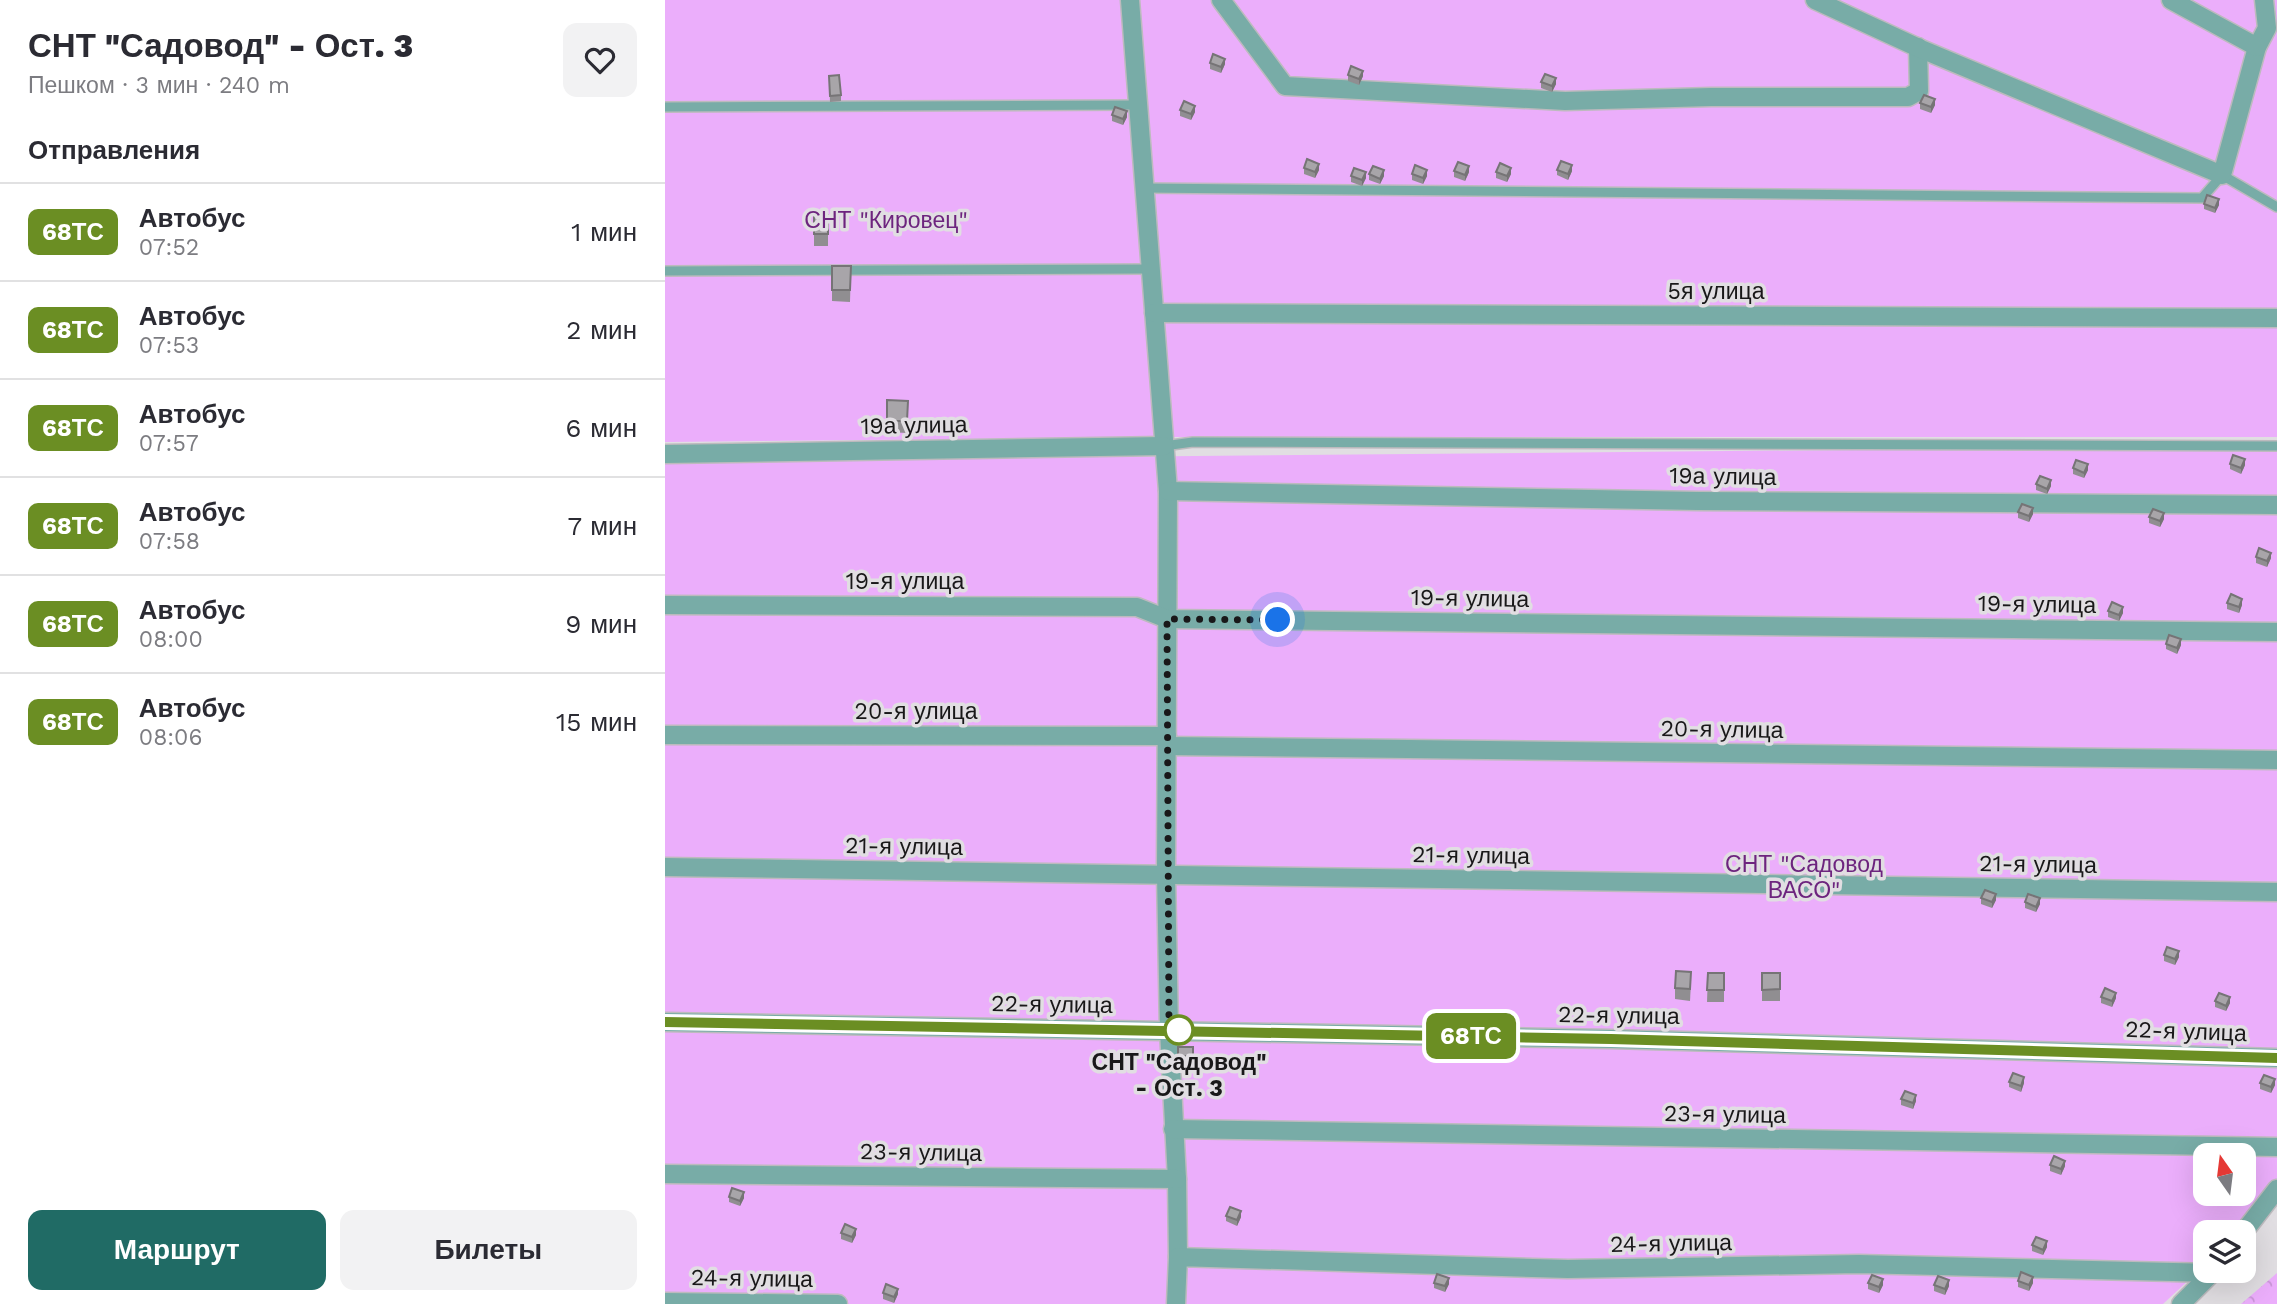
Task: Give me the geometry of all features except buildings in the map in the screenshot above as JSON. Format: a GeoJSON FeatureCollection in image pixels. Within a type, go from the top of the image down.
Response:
{"type":"FeatureCollection","features":[{"type":"Feature","properties":{"kind":"street"},"geometry":{"type":"LineString","coordinates":[[1130,0],[1168,491],[1166,874],[1169,1030],[1177,1179],[1176,1304]]}},
{"type":"Feature","properties":{"kind":"street"},"geometry":{"type":"LineString","coordinates":[[1221,0],[1285,86],[1565,101],[1711,97],[1908,97],[1919,91],[1917,47]]}},
{"type":"Feature","properties":{"kind":"street"},"geometry":{"type":"LineString","coordinates":[[1815,0],[1917,47],[2222,175],[2257,47],[2272,31],[2264,0]]}},
{"type":"Feature","properties":{"kind":"street"},"geometry":{"type":"LineString","coordinates":[[2171,0],[2257,47]]}},
{"type":"Feature","properties":{"kind":"street","name":"5я улица"},"geometry":{"type":"LineString","coordinates":[[1154,313],[2277,318]]}},
{"type":"Feature","properties":{"kind":"street","name":"19а улица"},"geometry":{"type":"LineString","coordinates":[[665,454],[1164,446]]}},
{"type":"Feature","properties":{"kind":"street","name":"19а улица"},"geometry":{"type":"LineString","coordinates":[[1168,491],[2277,507]]}},
{"type":"Feature","properties":{"kind":"street","name":"19-я улица"},"geometry":{"type":"LineString","coordinates":[[665,605],[1137,607],[1167,619],[2277,632]]}},
{"type":"Feature","properties":{"kind":"street","name":"20-я улица"},"geometry":{"type":"LineString","coordinates":[[665,735],[2277,760]]}},
{"type":"Feature","properties":{"kind":"street","name":"21-я улица"},"geometry":{"type":"LineString","coordinates":[[665,867],[2277,892]]}},
{"type":"Feature","properties":{"kind":"street","name":"22-я улица"},"geometry":{"type":"LineString","coordinates":[[665,1022],[1611,1039],[2277,1059]]}},
{"type":"Feature","properties":{"kind":"street","name":"23-я улица"},"geometry":{"type":"LineString","coordinates":[[1173,1129],[2277,1147]]}},
{"type":"Feature","properties":{"kind":"street","name":"23-я улица"},"geometry":{"type":"LineString","coordinates":[[665,1174],[1177,1179]]}},
{"type":"Feature","properties":{"kind":"street"},"geometry":{"type":"LineString","coordinates":[[2253,1220],[2277,1189]]}},
{"type":"Feature","properties":{"kind":"street","name":"24-я улица"},"geometry":{"type":"LineString","coordinates":[[1178,1257],[1568,1269],[1859,1264],[2193,1272]]}},
{"type":"Feature","properties":{"kind":"street"},"geometry":{"type":"LineString","coordinates":[[2181,1304],[2203,1283]]}},
{"type":"Feature","properties":{"kind":"street","name":"24-я улица"},"geometry":{"type":"LineString","coordinates":[[665,1302],[838,1304]]}},
{"type":"Feature","properties":{"kind":"lane"},"geometry":{"type":"LineString","coordinates":[[665,107],[1138,105]]}},
{"type":"Feature","properties":{"kind":"lane"},"geometry":{"type":"LineString","coordinates":[[1144,188],[2201,198],[2222,175],[2277,207]]}},
{"type":"Feature","properties":{"kind":"lane"},"geometry":{"type":"LineString","coordinates":[[665,271],[1151,270]]}},
{"type":"Feature","properties":{"kind":"lane"},"geometry":{"type":"LineString","coordinates":[[1164,446],[1193,442],[2277,446]]}},
{"type":"Feature","properties":{"kind":"green space","name":"СНТ \"Кировец\""},"geometry":{"type":"Polygon","coordinates":[[[665,0],[2277,0],[2277,437],[1169,437],[665,442],[665,0]]]}},
{"type":"Feature","properties":{"kind":"green space","name":"СНТ \"Садовод ВАСО\""},"geometry":{"type":"Polygon","coordinates":[[[2277,446],[2277,1199],[2254,1220],[2193,1220],[2193,1276],[2163,1304],[665,1304],[665,461],[2277,446]]]}},
{"type":"Feature","properties":{"kind":"green space"},"geometry":{"type":"Polygon","coordinates":[[[2277,1273],[2277,1304],[2241,1304],[2277,1273]]]}},
{"type":"Feature","properties":{"kind":"bus line","name":"68ТС"},"geometry":{"type":"LineString","coordinates":[[665,1022],[1611,1039],[2277,1058]]}},
{"type":"Feature","properties":{"kind":"place","name":"СНТ \"Садовод\" - Ост. 3"},"geometry":{"type":"Point","coordinates":[1179,1030]}},
{"type":"Feature","properties":{"kind":"route"},"geometry":{"type":"LineString","coordinates":[[1179,1030],[1169,1030],[1166,874],[1167,619],[1278,620]]}}]}
